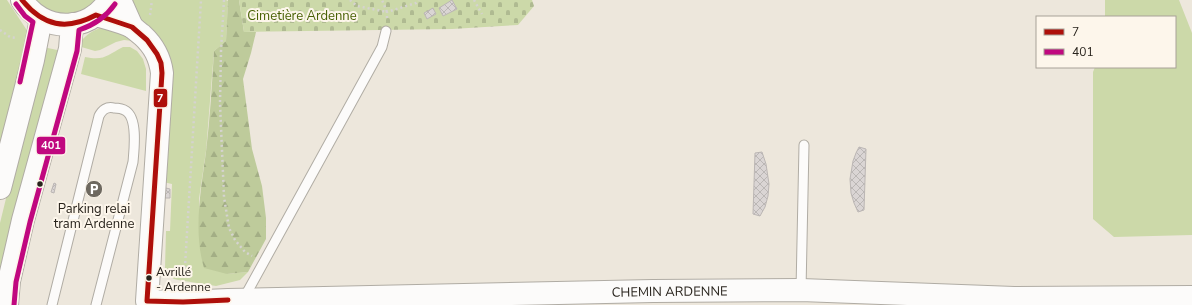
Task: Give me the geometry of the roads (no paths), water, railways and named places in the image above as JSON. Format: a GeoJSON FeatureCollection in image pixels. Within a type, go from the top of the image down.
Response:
{"type":"FeatureCollection","features":[{"type":"Feature","properties":{"kind":"street"},"geometry":{"type":"LineString","coordinates":[[22,0],[30,11],[41,19],[56,24],[72,24],[82,22],[102,7],[132,27],[147,40],[153,46],[161,63],[162,73],[147,303]]}},
{"type":"Feature","properties":{"kind":"street"},"geometry":{"type":"LineString","coordinates":[[120,0],[132,27]]}},
{"type":"Feature","properties":{"kind":"street"},"geometry":{"type":"LineString","coordinates":[[0,188],[33,60],[41,19]]}},
{"type":"Feature","properties":{"kind":"street"},"geometry":{"type":"LineString","coordinates":[[7,305],[9,281],[23,220],[70,49],[72,24]]}},
{"type":"Feature","properties":{"kind":"street","name":"CHEMIN ARDENNE"},"geometry":{"type":"LineString","coordinates":[[147,303],[243,299],[653,290],[801,290],[1014,298],[1192,297]]}},
{"type":"Feature","properties":{"kind":"lane"},"geometry":{"type":"LineString","coordinates":[[243,299],[382,47],[386,31]]}},
{"type":"Feature","properties":{"kind":"lane"},"geometry":{"type":"LineString","coordinates":[[52,305],[99,116],[104,109],[113,107],[125,111],[132,119],[134,145],[133,162],[96,305]]}},
{"type":"Feature","properties":{"kind":"lane"},"geometry":{"type":"LineString","coordinates":[[801,290],[804,145]]}},
{"type":"Feature","properties":{"kind":"place","name":"Parking relai tram Ardenne"},"geometry":{"type":"Point","coordinates":[94,189]}},
{"type":"Feature","properties":{"kind":"place","name":"Avrillé - Ardenne"},"geometry":{"type":"Point","coordinates":[149,278]}},
{"type":"Feature","properties":{"kind":"park label","name":"Cimetière Ardenne"},"geometry":{"type":"Point","coordinates":[302,15]}}]}
